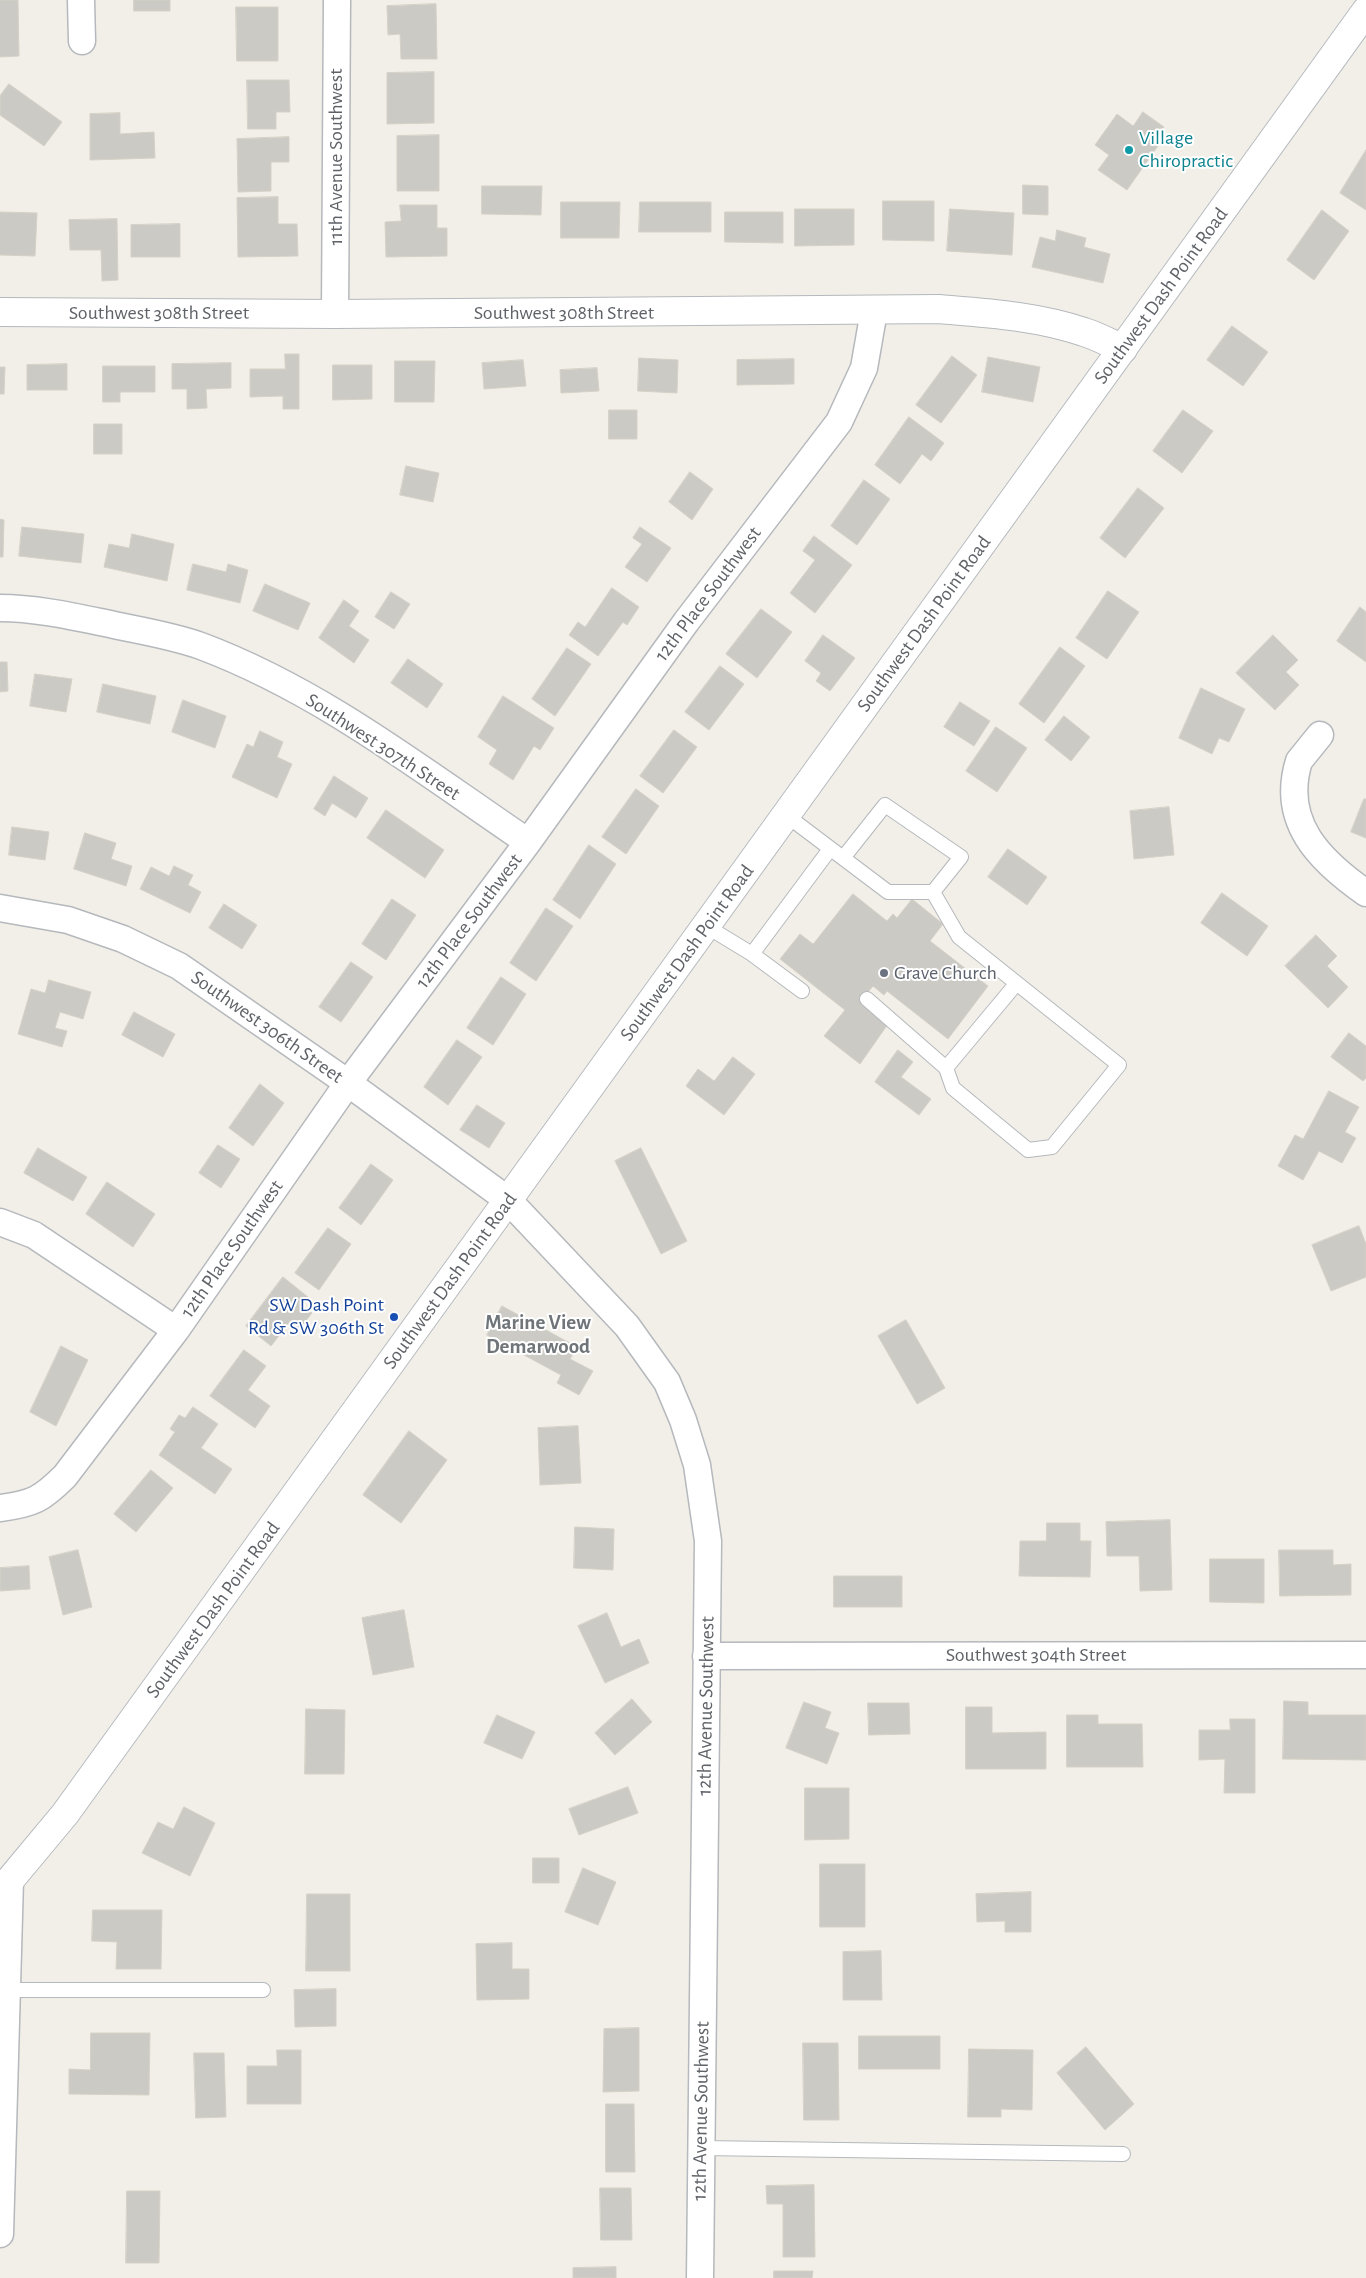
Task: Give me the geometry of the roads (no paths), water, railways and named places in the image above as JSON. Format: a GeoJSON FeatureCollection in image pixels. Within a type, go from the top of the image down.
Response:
{"type":"FeatureCollection","features":[{"type":"Feature","properties":{"kind":"main road","name":"Southwest Dash Point Road"},"geometry":{"type":"LineString","coordinates":[[5,1884],[71,1806],[1366,11]]}},
{"type":"Feature","properties":{"kind":"main road","name":"Southwest 308th Street"},"geometry":{"type":"LineString","coordinates":[[0,312],[335,314],[938,309],[993,313],[1038,320],[1084,332],[1123,349]]}},
{"type":"Feature","properties":{"kind":"street"},"geometry":{"type":"LineString","coordinates":[[81,0],[82,41]]}},
{"type":"Feature","properties":{"kind":"street","name":"11th Avenue Southwest"},"geometry":{"type":"LineString","coordinates":[[335,314],[337,0]]}},
{"type":"Feature","properties":{"kind":"street","name":"12th Place Southwest"},"geometry":{"type":"LineString","coordinates":[[11,1506],[46,1495],[65,1476],[176,1330],[348,1083],[528,842],[686,622],[839,422],[864,368],[874,311]]}},
{"type":"Feature","properties":{"kind":"street","name":"Southwest 307th Street"},"geometry":{"type":"LineString","coordinates":[[0,608],[78,618],[146,632],[199,645],[261,672],[344,716],[528,842]]}},
{"type":"Feature","properties":{"kind":"street"},"geometry":{"type":"LineString","coordinates":[[1320,735],[1298,766],[1294,792],[1296,813],[1302,829],[1314,845],[1330,863],[1366,893]]}},
{"type":"Feature","properties":{"kind":"street","name":"Southwest 306th Street"},"geometry":{"type":"LineString","coordinates":[[0,908],[68,920],[123,939],[179,966],[348,1083],[508,1200]]}},
{"type":"Feature","properties":{"kind":"street","name":"12th Avenue Southwest"},"geometry":{"type":"LineString","coordinates":[[508,1200],[627,1326],[667,1382],[697,1466],[706,1517],[709,1570],[706,1656],[700,2278]]}},
{"type":"Feature","properties":{"kind":"street"},"geometry":{"type":"LineString","coordinates":[[0,1222],[34,1235],[176,1330]]}},
{"type":"Feature","properties":{"kind":"street","name":"Southwest 304th Street"},"geometry":{"type":"LineString","coordinates":[[706,1656],[1366,1655]]}},
{"type":"Feature","properties":{"kind":"street"},"geometry":{"type":"LineString","coordinates":[[0,2234],[6,1990],[5,1884]]}},
{"type":"Feature","properties":{"kind":"lane"},"geometry":{"type":"LineString","coordinates":[[842,858],[885,805],[961,857],[933,892]]}},
{"type":"Feature","properties":{"kind":"lane"},"geometry":{"type":"LineString","coordinates":[[786,816],[888,892],[933,892]]}},
{"type":"Feature","properties":{"kind":"lane"},"geometry":{"type":"LineString","coordinates":[[752,954],[830,849]]}},
{"type":"Feature","properties":{"kind":"lane"},"geometry":{"type":"LineString","coordinates":[[867,999],[946,1068],[953,1088],[1028,1150],[1052,1147],[1119,1065],[959,937],[933,892]]}},
{"type":"Feature","properties":{"kind":"lane"},"geometry":{"type":"LineString","coordinates":[[706,926],[752,954],[802,991]]}},
{"type":"Feature","properties":{"kind":"lane"},"geometry":{"type":"LineString","coordinates":[[946,1068],[1016,984]]}},
{"type":"Feature","properties":{"kind":"lane"},"geometry":{"type":"LineString","coordinates":[[6,1990],[263,1990]]}},
{"type":"Feature","properties":{"kind":"lane"},"geometry":{"type":"LineString","coordinates":[[701,2148],[1123,2154]]}},
{"type":"Feature","properties":{"kind":"place","name":"Village Chiropractic"},"geometry":{"type":"Point","coordinates":[1129,150]}},
{"type":"Feature","properties":{"kind":"place","name":"Grave Church"},"geometry":{"type":"Point","coordinates":[884,973]}},
{"type":"Feature","properties":{"kind":"place","name":"SW Dash Point Rd & SW 306th St"},"geometry":{"type":"Point","coordinates":[394,1317]}},
{"type":"Feature","properties":{"kind":"district","name":"Marine View Demarwood"},"geometry":{"type":"Point","coordinates":[538,1335]}}]}
